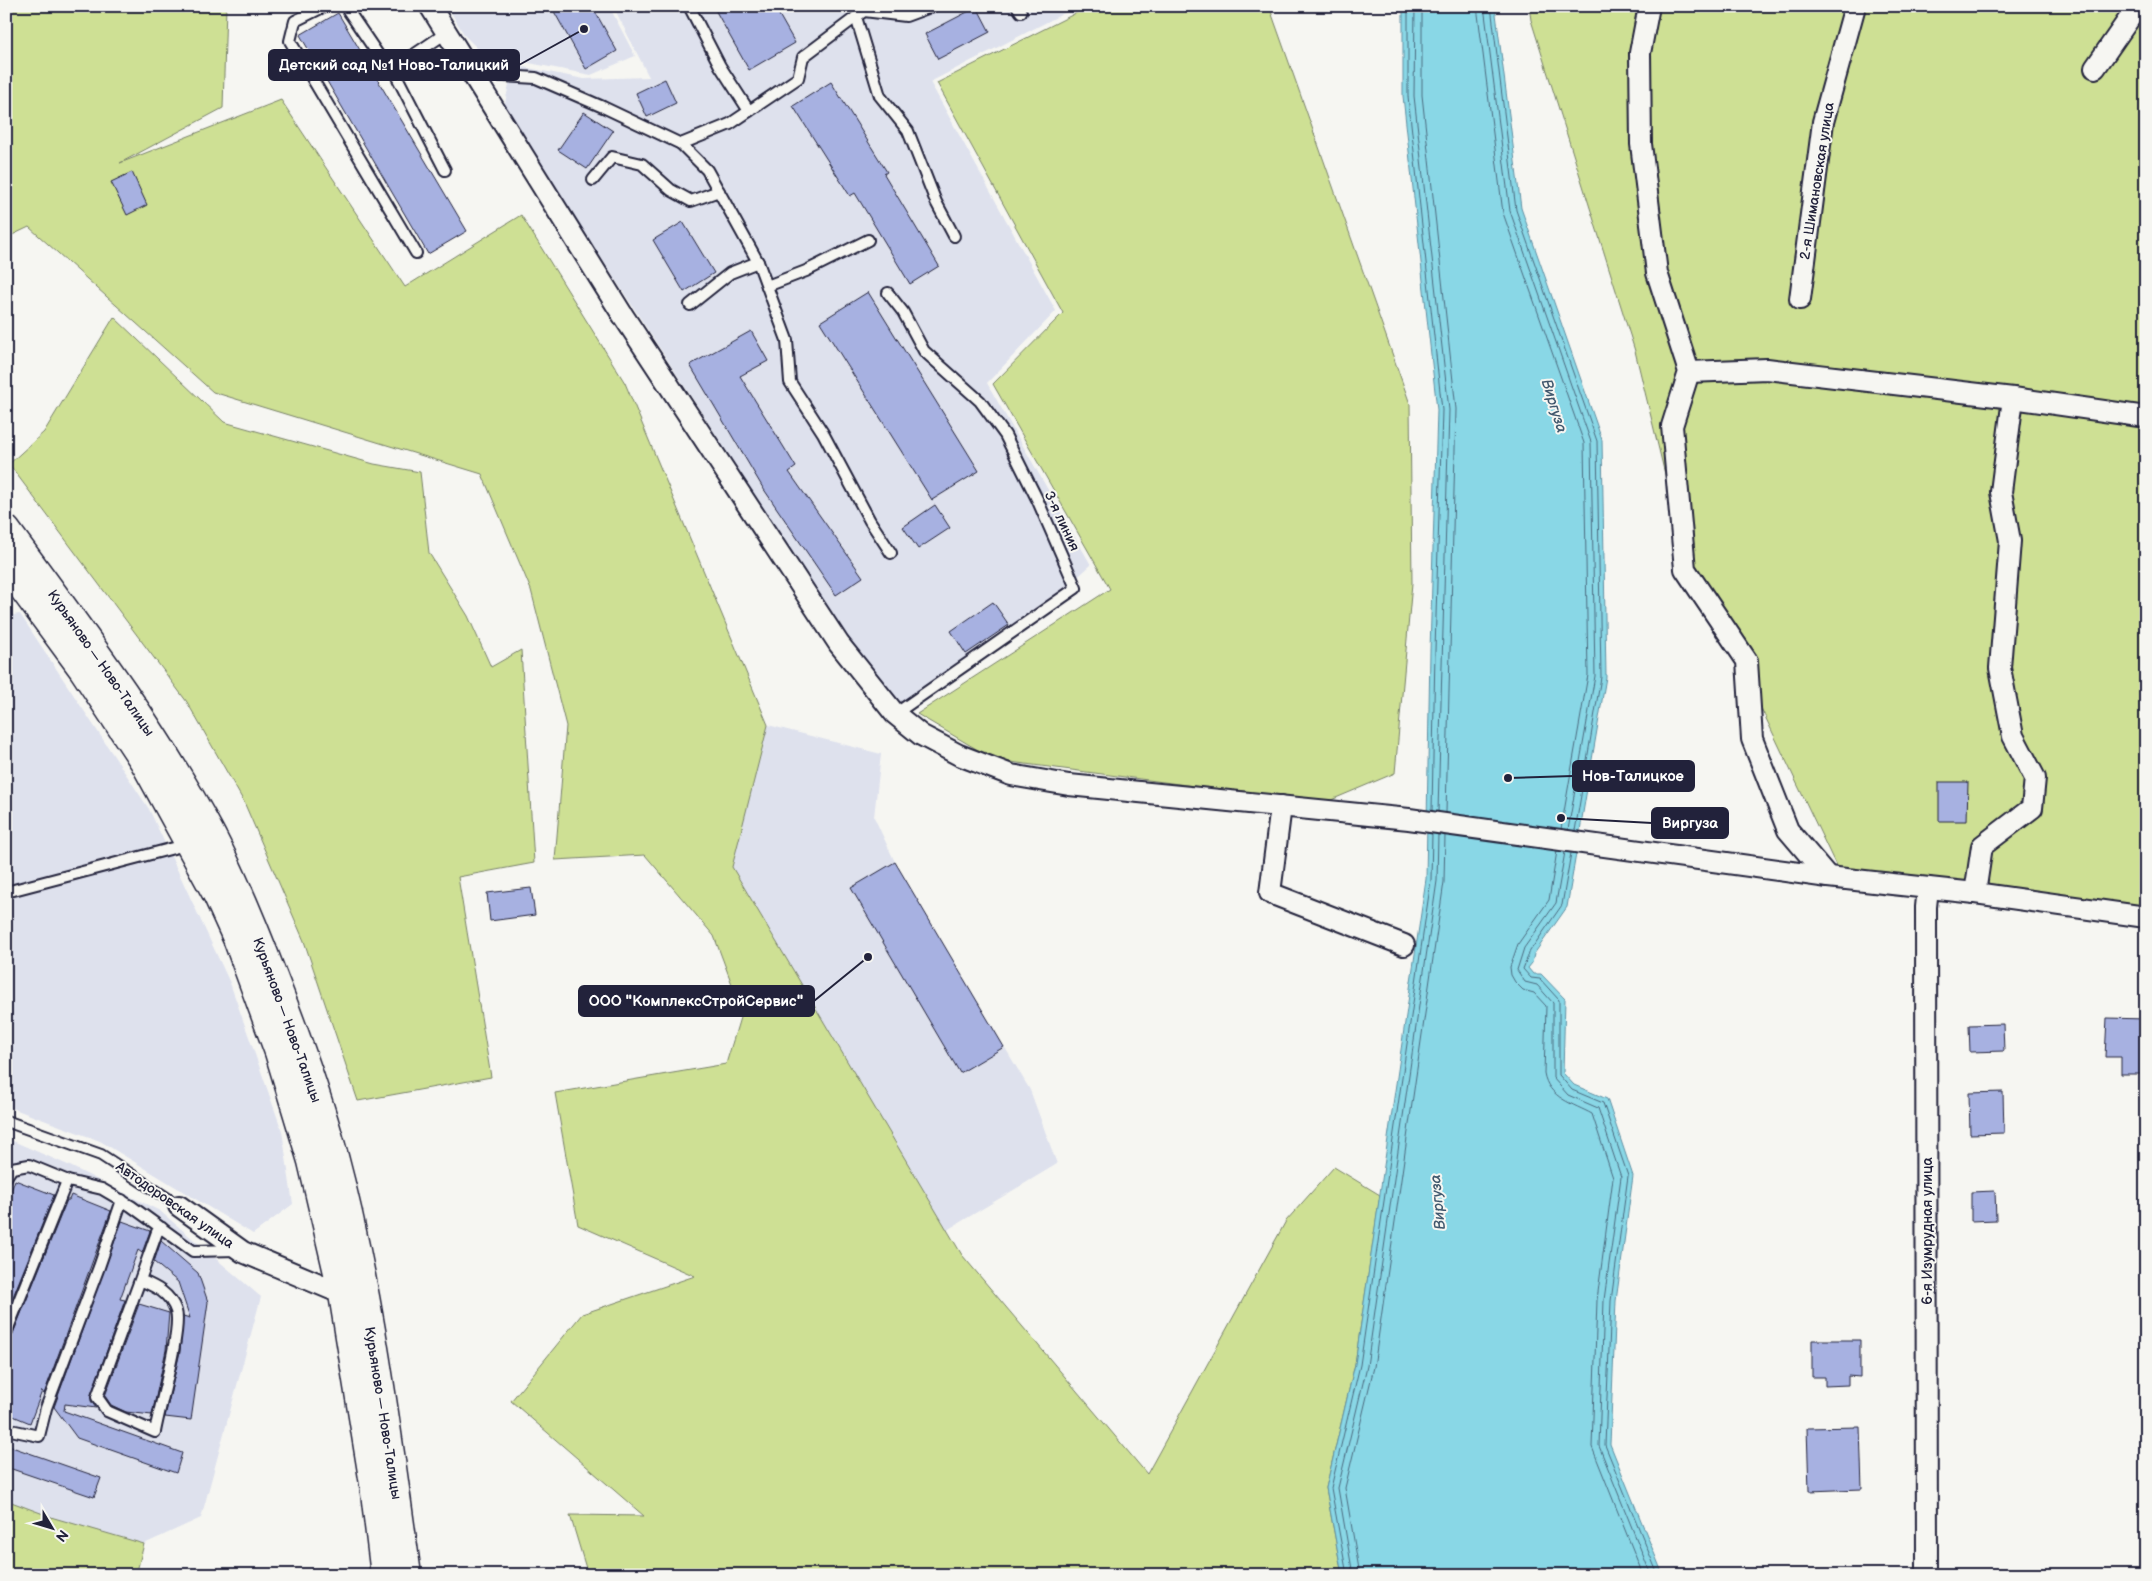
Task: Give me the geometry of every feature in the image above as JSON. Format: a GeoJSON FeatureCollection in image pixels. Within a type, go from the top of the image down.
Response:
{"type":"FeatureCollection","features":[{"type":"Feature","properties":{"kind":"main road","name":"Курьяново — Ново-Талицы"},"geometry":{"type":"LineString","coordinates":[[6,530],[98,655],[162,751],[210,834],[257,934],[298,1041],[332,1152],[364,1290],[407,1575]]}},
{"type":"Feature","properties":{"kind":"main road","name":"Курьяново — Ново-Талицы"},"geometry":{"type":"LineString","coordinates":[[6,565],[83,669],[144,760],[218,896],[237,938],[279,1052],[312,1161],[343,1294],[374,1484],[386,1575]]}},
{"type":"Feature","properties":{"kind":"street"},"geometry":{"type":"LineString","coordinates":[[430,6],[622,314],[839,644],[895,714],[921,735],[958,755],[1011,775],[1070,785],[1408,819],[1828,878],[1975,893],[2146,917]]}},
{"type":"Feature","properties":{"kind":"street"},"geometry":{"type":"LineString","coordinates":[[1649,6],[1640,53],[1641,144],[1657,273],[1689,372],[1672,426],[1685,569],[1747,661],[1752,739],[1788,830],[1828,878]]}},
{"type":"Feature","properties":{"kind":"street","name":"2-я Шимановская улица"},"geometry":{"type":"LineString","coordinates":[[1800,298],[1823,122],[1855,6]]}},
{"type":"Feature","properties":{"kind":"street"},"geometry":{"type":"LineString","coordinates":[[2095,68],[2138,6]]}},
{"type":"Feature","properties":{"kind":"street"},"geometry":{"type":"LineString","coordinates":[[1689,372],[1767,369],[2013,398],[2146,417]]}},
{"type":"Feature","properties":{"kind":"street"},"geometry":{"type":"LineString","coordinates":[[1975,893],[1982,846],[2032,808],[2035,778],[2013,736],[2000,668],[2010,541],[2001,492],[2013,398]]}},
{"type":"Feature","properties":{"kind":"street"},"geometry":{"type":"LineString","coordinates":[[1281,806],[1270,893],[1404,945]]}},
{"type":"Feature","properties":{"kind":"street","name":"6-я Изумрудная улица"},"geometry":{"type":"LineString","coordinates":[[1927,1575],[1926,907],[1928,888]]}},
{"type":"Feature","properties":{"kind":"street","name":"Автодоровская улица"},"geometry":{"type":"LineString","coordinates":[[179,1206],[241,1250],[343,1294]]}},
{"type":"Feature","properties":{"kind":"lane"},"geometry":{"type":"LineString","coordinates":[[325,6],[295,21],[290,41],[416,253]]}},
{"type":"Feature","properties":{"kind":"lane"},"geometry":{"type":"LineString","coordinates":[[344,6],[379,56],[393,69],[445,170]]}},
{"type":"Feature","properties":{"kind":"lane"},"geometry":{"type":"LineString","coordinates":[[689,6],[720,66],[749,111]]}},
{"type":"Feature","properties":{"kind":"lane"},"geometry":{"type":"LineString","coordinates":[[681,144],[730,124],[798,78],[803,56],[860,12],[906,16],[933,6]]}},
{"type":"Feature","properties":{"kind":"lane"},"geometry":{"type":"LineString","coordinates":[[860,12],[880,96],[908,131],[936,202],[954,236]]}},
{"type":"Feature","properties":{"kind":"lane"},"geometry":{"type":"LineString","coordinates":[[393,69],[446,33]]}},
{"type":"Feature","properties":{"kind":"lane"},"geometry":{"type":"LineString","coordinates":[[471,74],[536,78],[681,144],[707,170],[758,262],[787,340],[790,382],[823,433],[870,521],[892,552]]}},
{"type":"Feature","properties":{"kind":"lane"},"geometry":{"type":"LineString","coordinates":[[593,180],[612,157],[642,164],[671,190],[691,201],[719,191]]}},
{"type":"Feature","properties":{"kind":"lane"},"geometry":{"type":"LineString","coordinates":[[767,286],[806,271],[868,240]]}},
{"type":"Feature","properties":{"kind":"lane"},"geometry":{"type":"LineString","coordinates":[[690,305],[730,273],[758,262]]}},
{"type":"Feature","properties":{"kind":"lane","name":"3-я линия"},"geometry":{"type":"LineString","coordinates":[[888,293],[903,312],[924,351],[980,401],[1005,435],[1037,499],[1076,588],[895,714]]}},
{"type":"Feature","properties":{"kind":"lane"},"geometry":{"type":"LineString","coordinates":[[6,892],[190,844]]}},
{"type":"Feature","properties":{"kind":"lane","name":"Автодоровская улица"},"geometry":{"type":"LineString","coordinates":[[6,1121],[101,1154],[179,1206]]}},
{"type":"Feature","properties":{"kind":"lane"},"geometry":{"type":"LineString","coordinates":[[6,1177],[12,1168],[30,1165],[67,1181],[102,1189],[122,1200],[193,1251],[241,1250]]}},
{"type":"Feature","properties":{"kind":"lane"},"geometry":{"type":"LineString","coordinates":[[6,1333],[67,1181]]}},
{"type":"Feature","properties":{"kind":"lane"},"geometry":{"type":"LineString","coordinates":[[6,1429],[39,1436],[46,1408],[122,1200]]}},
{"type":"Feature","properties":{"kind":"lane"},"geometry":{"type":"LineString","coordinates":[[140,1280],[163,1290],[176,1312],[175,1339],[154,1432],[107,1411],[97,1397],[157,1232],[162,1228]]}},
{"type":"Feature","properties":{"kind":"shaded area"},"geometry":{"type":"Polygon","coordinates":[[[447,6],[609,6],[635,56],[591,75],[483,54],[465,36],[447,6]]]}},
{"type":"Feature","properties":{"kind":"shaded area"},"geometry":{"type":"Polygon","coordinates":[[[613,6],[1078,6],[930,82],[1056,311],[987,383],[1091,565],[1055,597],[895,711],[504,108],[513,65],[584,79],[649,77],[613,6]]]}},
{"type":"Feature","properties":{"kind":"shaded area"},"geometry":{"type":"Polygon","coordinates":[[[20,614],[149,809],[230,983],[282,1131],[293,1204],[253,1234],[100,1141],[6,1106],[6,616],[20,614]]]}},
{"type":"Feature","properties":{"kind":"shaded area"},"geometry":{"type":"Polygon","coordinates":[[[768,725],[881,754],[874,817],[895,862],[1030,1090],[1057,1164],[947,1230],[732,867],[768,725]]]}},
{"type":"Feature","properties":{"kind":"shaded area"},"geometry":{"type":"Polygon","coordinates":[[[6,1138],[68,1165],[160,1211],[261,1297],[201,1518],[144,1544],[54,1518],[6,1500],[6,1138]]]}},
{"type":"Feature","properties":{"kind":"green space"},"geometry":{"type":"Polygon","coordinates":[[[6,6],[226,6],[223,108],[120,163],[281,100],[405,287],[521,215],[625,383],[768,725],[732,867],[962,1255],[1147,1474],[1286,1221],[1334,1167],[1380,1195],[1355,1364],[1326,1488],[1342,1575],[588,1575],[570,1515],[644,1516],[511,1401],[582,1314],[695,1276],[578,1225],[555,1093],[726,1064],[742,1011],[714,936],[645,855],[555,860],[566,726],[531,590],[482,474],[213,392],[29,227],[6,238],[6,6]]]}},
{"type":"Feature","properties":{"kind":"green space"},"geometry":{"type":"Polygon","coordinates":[[[1090,6],[1269,6],[1410,404],[1412,583],[1395,773],[1324,803],[995,760],[917,714],[1110,589],[993,384],[1063,313],[937,83],[1090,6]]]}},
{"type":"Feature","properties":{"kind":"green space"},"geometry":{"type":"Polygon","coordinates":[[[1529,6],[2146,6],[2146,909],[1840,874],[1681,540],[1635,351],[1531,20],[1529,6]]]}},
{"type":"Feature","properties":{"kind":"green space"},"geometry":{"type":"Polygon","coordinates":[[[114,317],[224,422],[374,464],[420,472],[429,553],[468,616],[491,667],[521,650],[534,863],[458,877],[491,1077],[358,1101],[304,941],[244,802],[187,702],[9,464],[44,432],[114,317]]]}},
{"type":"Feature","properties":{"kind":"green space"},"geometry":{"type":"Polygon","coordinates":[[[6,1500],[54,1518],[144,1544],[136,1575],[6,1575],[6,1500]]]}},
{"type":"Feature","properties":{"kind":"water"},"geometry":{"type":"Polygon","coordinates":[[[1403,6],[1495,6],[1521,208],[1602,440],[1606,677],[1567,907],[1534,954],[1532,963],[1528,968],[1533,974],[1541,974],[1565,999],[1563,1073],[1574,1085],[1607,1099],[1633,1176],[1616,1301],[1610,1444],[1663,1575],[1342,1575],[1326,1488],[1355,1364],[1426,879],[1437,410],[1403,96],[1403,6]]]}},
{"type":"Feature","properties":{"kind":"building"},"geometry":{"type":"Polygon","coordinates":[[[551,6],[592,6],[617,51],[586,69],[551,6]]]}},
{"type":"Feature","properties":{"kind":"building"},"geometry":{"type":"Polygon","coordinates":[[[713,6],[774,6],[795,43],[749,70],[713,6]]]}},
{"type":"Feature","properties":{"kind":"building"},"geometry":{"type":"Polygon","coordinates":[[[977,7],[990,32],[938,59],[925,34],[977,7]]]}},
{"type":"Feature","properties":{"kind":"building"},"geometry":{"type":"Polygon","coordinates":[[[338,13],[467,231],[428,254],[300,35],[338,13]]]}},
{"type":"Feature","properties":{"kind":"building"},"geometry":{"type":"Polygon","coordinates":[[[665,79],[676,103],[647,117],[636,93],[665,79]]]}},
{"type":"Feature","properties":{"kind":"building"},"geometry":{"type":"Polygon","coordinates":[[[831,82],[887,172],[884,174],[939,266],[910,284],[855,193],[850,196],[793,106],[831,82]]]}},
{"type":"Feature","properties":{"kind":"building"},"geometry":{"type":"Polygon","coordinates":[[[584,112],[613,131],[587,169],[558,150],[584,112]]]}},
{"type":"Feature","properties":{"kind":"building"},"geometry":{"type":"Polygon","coordinates":[[[132,172],[147,205],[127,215],[111,182],[132,172]]]}},
{"type":"Feature","properties":{"kind":"building"},"geometry":{"type":"Polygon","coordinates":[[[683,222],[714,273],[684,292],[653,240],[683,222]]]}},
{"type":"Feature","properties":{"kind":"building"},"geometry":{"type":"Polygon","coordinates":[[[868,292],[979,471],[932,500],[820,322],[868,292]]]}},
{"type":"Feature","properties":{"kind":"building"},"geometry":{"type":"Polygon","coordinates":[[[751,331],[768,361],[740,376],[796,467],[789,472],[863,577],[836,595],[763,488],[690,365],[751,331]]]}},
{"type":"Feature","properties":{"kind":"building"},"geometry":{"type":"Polygon","coordinates":[[[935,505],[950,528],[918,549],[903,527],[935,505]]]}},
{"type":"Feature","properties":{"kind":"building"},"geometry":{"type":"Polygon","coordinates":[[[993,602],[1009,625],[966,654],[951,631],[993,602]]]}},
{"type":"Feature","properties":{"kind":"building"},"geometry":{"type":"Polygon","coordinates":[[[1939,782],[1968,782],[1967,821],[1939,821],[1939,782]]]}},
{"type":"Feature","properties":{"kind":"building"},"geometry":{"type":"Polygon","coordinates":[[[895,862],[1004,1047],[960,1073],[851,888],[895,862]]]}},
{"type":"Feature","properties":{"kind":"building"},"geometry":{"type":"Polygon","coordinates":[[[531,888],[535,915],[490,921],[487,893],[531,888]]]}},
{"type":"Feature","properties":{"kind":"building"},"geometry":{"type":"Polygon","coordinates":[[[2107,1018],[2146,1019],[2146,1074],[2121,1074],[2121,1057],[2105,1057],[2107,1018]]]}},
{"type":"Feature","properties":{"kind":"building"},"geometry":{"type":"Polygon","coordinates":[[[2003,1024],[2004,1051],[1970,1052],[1969,1025],[2003,1024]]]}},
{"type":"Feature","properties":{"kind":"building"},"geometry":{"type":"Polygon","coordinates":[[[2003,1092],[2004,1133],[1970,1134],[1969,1093],[2003,1092]]]}},
{"type":"Feature","properties":{"kind":"building"},"geometry":{"type":"Polygon","coordinates":[[[15,1180],[54,1195],[6,1314],[6,1204],[15,1180]]]}},
{"type":"Feature","properties":{"kind":"building"},"geometry":{"type":"Polygon","coordinates":[[[1995,1191],[1996,1220],[1971,1221],[1971,1192],[1995,1191]]]}},
{"type":"Feature","properties":{"kind":"building"},"geometry":{"type":"Polygon","coordinates":[[[71,1195],[111,1211],[44,1394],[42,1391],[30,1423],[6,1413],[6,1340],[12,1336],[67,1200],[69,1200],[71,1195]]]}},
{"type":"Feature","properties":{"kind":"building"},"geometry":{"type":"Polygon","coordinates":[[[122,1221],[150,1231],[142,1253],[138,1250],[120,1299],[125,1300],[91,1395],[91,1401],[96,1408],[65,1404],[64,1411],[182,1453],[176,1473],[77,1438],[54,1407],[122,1221]]]}},
{"type":"Feature","properties":{"kind":"building"},"geometry":{"type":"Polygon","coordinates":[[[161,1241],[198,1273],[208,1302],[191,1420],[165,1417],[180,1352],[183,1316],[190,1318],[178,1282],[154,1262],[161,1241]]]}},
{"type":"Feature","properties":{"kind":"building"},"geometry":{"type":"Polygon","coordinates":[[[139,1304],[169,1313],[166,1350],[152,1415],[126,1412],[111,1405],[105,1396],[139,1304]]]}},
{"type":"Feature","properties":{"kind":"building"},"geometry":{"type":"Polygon","coordinates":[[[1812,1340],[1860,1340],[1860,1377],[1848,1376],[1848,1385],[1825,1386],[1825,1377],[1812,1377],[1812,1340]]]}},
{"type":"Feature","properties":{"kind":"building"},"geometry":{"type":"Polygon","coordinates":[[[1860,1427],[1862,1489],[1809,1491],[1807,1428],[1860,1427]]]}},
{"type":"Feature","properties":{"kind":"building"},"geometry":{"type":"Polygon","coordinates":[[[6,1445],[101,1478],[94,1497],[6,1467],[6,1445]]]}},
{"type":"Feature","properties":{"kind":"place","name":"Детский сад №1 Ново-Талицкий"},"geometry":{"type":"Point","coordinates":[584,29]}},
{"type":"Feature","properties":{"kind":"place","name":"Нов-Талицкое"},"geometry":{"type":"Point","coordinates":[1508,778]}},
{"type":"Feature","properties":{"kind":"place","name":"Виргуза"},"geometry":{"type":"Point","coordinates":[1561,818]}},
{"type":"Feature","properties":{"kind":"place","name":"ООО \"КомплексСтройСервис\""},"geometry":{"type":"Point","coordinates":[868,957]}}]}
